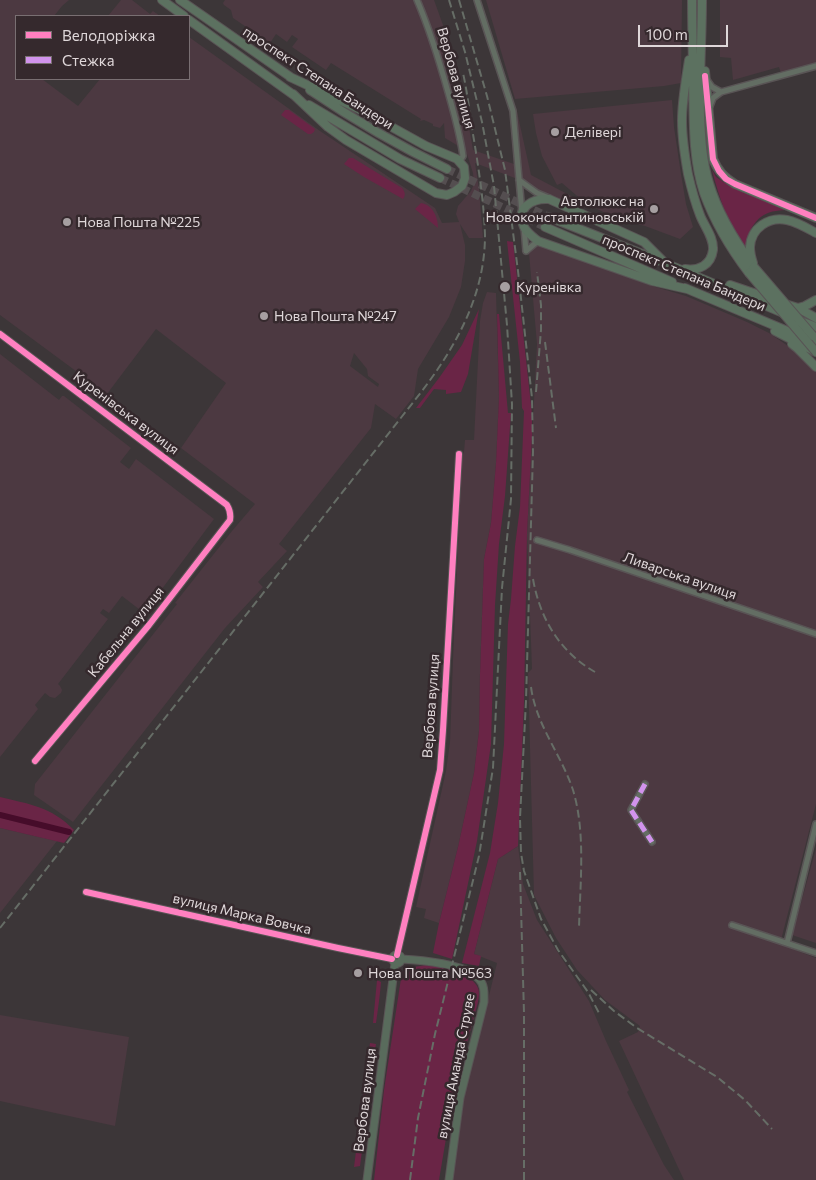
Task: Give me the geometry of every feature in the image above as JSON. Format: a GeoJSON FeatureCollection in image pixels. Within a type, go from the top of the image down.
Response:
{"type":"FeatureCollection","features":[{"type":"Feature","properties":{"kind":"main road"},"geometry":{"type":"LineString","coordinates":[[162,0],[183,15]]}},
{"type":"Feature","properties":{"kind":"main road","name":"проспект Степана Бандери"},"geometry":{"type":"LineString","coordinates":[[180,0],[364,126],[447,169]]}},
{"type":"Feature","properties":{"kind":"main road"},"geometry":{"type":"LineString","coordinates":[[678,268],[693,270],[700,268],[708,262],[713,251],[712,243],[700,216],[688,174],[683,136],[683,101],[692,37],[692,0]]}},
{"type":"Feature","properties":{"kind":"main road"},"geometry":{"type":"LineString","coordinates":[[702,0],[701,137],[708,182],[720,214],[751,270],[816,352]]}},
{"type":"Feature","properties":{"kind":"main road","name":"проспект Степана Бандери"},"geometry":{"type":"LineString","coordinates":[[190,21],[292,94],[400,159],[440,178]]}},
{"type":"Feature","properties":{"kind":"main road"},"geometry":{"type":"LineString","coordinates":[[692,37],[710,124],[713,159],[719,172],[735,184],[816,218]]}},
{"type":"Feature","properties":{"kind":"main road"},"geometry":{"type":"LineString","coordinates":[[290,77],[361,110],[426,146],[457,159],[464,167],[465,178],[462,186],[454,192],[447,194],[436,193],[346,140],[328,127],[292,94]]}},
{"type":"Feature","properties":{"kind":"main road"},"geometry":{"type":"LineString","coordinates":[[665,262],[644,242],[549,199],[540,198],[525,207],[522,216],[524,227],[538,241],[652,281],[688,289]]}},
{"type":"Feature","properties":{"kind":"main road","name":"проспект Степана Бандери"},"geometry":{"type":"LineString","coordinates":[[549,217],[665,262],[816,327]]}},
{"type":"Feature","properties":{"kind":"main road"},"geometry":{"type":"LineString","coordinates":[[815,342],[751,270],[750,252],[754,232],[769,222],[787,220],[816,233]]}},
{"type":"Feature","properties":{"kind":"main road","name":"проспект Степана Бандери"},"geometry":{"type":"LineString","coordinates":[[546,227],[815,342]]}},
{"type":"Feature","properties":{"kind":"main road"},"geometry":{"type":"LineString","coordinates":[[678,268],[798,308],[816,318]]}},
{"type":"Feature","properties":{"kind":"main road"},"geometry":{"type":"LineString","coordinates":[[798,308],[816,300]]}},
{"type":"Feature","properties":{"kind":"main road"},"geometry":{"type":"LineString","coordinates":[[748,314],[816,352]]}},
{"type":"Feature","properties":{"kind":"main road"},"geometry":{"type":"LineString","coordinates":[[772,329],[797,348],[816,367]]}},
{"type":"Feature","properties":{"kind":"main road","name":"Вербова вулиця"},"geometry":{"type":"LineString","coordinates":[[367,1180],[396,959]]}},
{"type":"Feature","properties":{"kind":"main road","name":"вулиця Аманда Струве"},"geometry":{"type":"LineString","coordinates":[[396,959],[437,962],[460,969],[480,980],[484,990],[484,1002],[460,1098],[449,1180]]}},
{"type":"Feature","properties":{"kind":"street","name":"Вербова вулиця"},"geometry":{"type":"LineString","coordinates":[[417,0],[433,41],[458,127],[463,156],[461,159],[457,159]]}},
{"type":"Feature","properties":{"kind":"street"},"geometry":{"type":"LineString","coordinates":[[477,0],[513,111],[522,216]]}},
{"type":"Feature","properties":{"kind":"street"},"geometry":{"type":"LineString","coordinates":[[710,124],[711,103],[716,95],[721,92],[816,66]]}},
{"type":"Feature","properties":{"kind":"street"},"geometry":{"type":"LineString","coordinates":[[700,78],[721,92]]}},
{"type":"Feature","properties":{"kind":"street"},"geometry":{"type":"LineString","coordinates":[[518,180],[549,199]]}},
{"type":"Feature","properties":{"kind":"street"},"geometry":{"type":"LineString","coordinates":[[524,227],[526,252],[538,241]]}},
{"type":"Feature","properties":{"kind":"street","name":"Куренівська вулиця"},"geometry":{"type":"LineString","coordinates":[[0,334],[227,505],[231,516]]}},
{"type":"Feature","properties":{"kind":"street","name":"Вербова вулиця"},"geometry":{"type":"LineString","coordinates":[[396,959],[440,770],[459,454]]}},
{"type":"Feature","properties":{"kind":"street","name":"Кабельна вулиця"},"geometry":{"type":"LineString","coordinates":[[35,762],[149,625],[230,520],[231,516]]}},
{"type":"Feature","properties":{"kind":"street","name":"Ливарська вулиця"},"geometry":{"type":"LineString","coordinates":[[537,540],[816,634]]}},
{"type":"Feature","properties":{"kind":"street"},"geometry":{"type":"LineString","coordinates":[[645,784],[631,810],[652,842]]}},
{"type":"Feature","properties":{"kind":"street"},"geometry":{"type":"LineString","coordinates":[[787,943],[816,824]]}},
{"type":"Feature","properties":{"kind":"street","name":"вулиця Марка Вовчка"},"geometry":{"type":"LineString","coordinates":[[86,892],[338,948],[396,959]]}},
{"type":"Feature","properties":{"kind":"street"},"geometry":{"type":"LineString","coordinates":[[732,925],[816,953]]}},
{"type":"Feature","properties":{"kind":"shaded area"},"geometry":{"type":"Polygon","coordinates":[[[0,0],[69,0],[55,15],[15,15],[15,80],[43,80],[78,106],[99,80],[190,80],[190,38],[320,131],[435,208],[442,223],[459,222],[456,214],[458,206],[471,191],[474,184],[473,173],[467,154],[445,138],[444,123],[440,128],[424,120],[420,121],[421,119],[331,63],[326,70],[292,47],[298,39],[292,35],[287,42],[276,34],[270,43],[233,18],[231,10],[223,3],[225,0],[434,0],[443,25],[466,110],[473,150],[514,164],[509,108],[516,107],[531,175],[573,197],[569,205],[520,180],[475,163],[483,238],[469,238],[460,224],[465,245],[465,261],[461,287],[449,317],[418,369],[414,396],[396,419],[375,404],[371,428],[279,544],[287,551],[258,582],[263,587],[225,628],[73,822],[34,795],[35,784],[177,604],[175,603],[255,504],[181,448],[226,383],[156,329],[107,394],[0,315],[0,0]],[[354,353],[350,366],[378,387],[379,384],[368,376],[367,369],[354,353]]]}},
{"type":"Feature","properties":{"kind":"shaded area"},"geometry":{"type":"Polygon","coordinates":[[[121,0],[132,0],[150,14],[153,11],[159,15],[109,15],[121,0]]]}},
{"type":"Feature","properties":{"kind":"shaded area"},"geometry":{"type":"Polygon","coordinates":[[[486,0],[682,0],[681,83],[515,99],[486,0]]]}},
{"type":"Feature","properties":{"kind":"shaded area"},"geometry":{"type":"Polygon","coordinates":[[[720,0],[816,0],[816,64],[781,73],[779,67],[733,80],[731,58],[720,57],[720,0]]]}},
{"type":"Feature","properties":{"kind":"shaded area"},"geometry":{"type":"Polygon","coordinates":[[[672,100],[681,174],[686,204],[693,227],[680,239],[645,226],[614,218],[583,201],[562,183],[557,185],[542,156],[533,114],[672,100]]]}},
{"type":"Feature","properties":{"kind":"shaded area"},"geometry":{"type":"Polygon","coordinates":[[[285,110],[289,110],[315,129],[314,132],[308,134],[281,115],[285,110]]]}},
{"type":"Feature","properties":{"kind":"shaded area"},"geometry":{"type":"Polygon","coordinates":[[[349,158],[353,158],[402,188],[405,193],[403,199],[344,164],[349,158]]]}},
{"type":"Feature","properties":{"kind":"shaded area"},"geometry":{"type":"Polygon","coordinates":[[[712,170],[716,177],[725,183],[788,210],[769,212],[758,219],[748,235],[745,248],[725,210],[712,170]]]}},
{"type":"Feature","properties":{"kind":"shaded area"},"geometry":{"type":"Polygon","coordinates":[[[421,203],[432,209],[438,228],[415,209],[421,203]]]}},
{"type":"Feature","properties":{"kind":"shaded area"},"geometry":{"type":"Polygon","coordinates":[[[507,241],[513,242],[532,414],[527,534],[524,702],[518,846],[498,859],[474,954],[481,956],[479,966],[462,963],[490,853],[498,803],[504,744],[508,624],[520,507],[524,411],[522,408],[520,362],[507,241]]]}},
{"type":"Feature","properties":{"kind":"shaded area"},"geometry":{"type":"Polygon","coordinates":[[[537,244],[649,285],[686,296],[747,322],[769,333],[788,346],[808,362],[816,372],[816,804],[780,944],[816,958],[816,1180],[684,1180],[619,1041],[638,1032],[640,1026],[605,1000],[577,970],[556,938],[534,895],[528,673],[532,669],[527,534],[537,344],[529,253],[537,244]]]}},
{"type":"Feature","properties":{"kind":"shaded area"},"geometry":{"type":"Polygon","coordinates":[[[487,292],[496,293],[499,397],[491,523],[484,559],[479,731],[474,773],[439,923],[424,918],[426,909],[416,907],[446,771],[450,742],[462,456],[465,440],[474,440],[480,321],[487,292]]]}},
{"type":"Feature","properties":{"kind":"shaded area"},"geometry":{"type":"Polygon","coordinates":[[[479,309],[468,374],[461,392],[446,394],[446,390],[434,389],[420,408],[416,408],[462,345],[479,309]]]}},
{"type":"Feature","properties":{"kind":"shaded area"},"geometry":{"type":"Polygon","coordinates":[[[497,314],[499,314],[508,413],[511,413],[495,605],[491,744],[477,841],[452,959],[433,953],[474,773],[479,731],[484,559],[491,523],[499,397],[497,314]]]}},
{"type":"Feature","properties":{"kind":"shaded area"},"geometry":{"type":"Polygon","coordinates":[[[0,354],[59,400],[64,396],[131,448],[120,462],[129,469],[136,459],[214,519],[144,613],[122,596],[109,613],[103,609],[100,613],[108,619],[58,684],[62,690],[61,693],[55,698],[45,693],[35,705],[38,709],[0,757],[0,354]]]}},
{"type":"Feature","properties":{"kind":"shaded area"},"geometry":{"type":"Polygon","coordinates":[[[0,797],[30,804],[49,811],[66,822],[74,830],[64,843],[0,828],[0,797]]]}},
{"type":"Feature","properties":{"kind":"shaded area"},"geometry":{"type":"Polygon","coordinates":[[[0,828],[57,841],[0,913],[0,828]]]}},
{"type":"Feature","properties":{"kind":"shaded area"},"geometry":{"type":"Polygon","coordinates":[[[518,846],[523,884],[537,920],[589,1001],[629,1090],[627,1092],[664,1165],[674,1180],[452,1180],[464,1098],[497,963],[474,954],[498,859],[518,846]]]}},
{"type":"Feature","properties":{"kind":"shaded area"},"geometry":{"type":"Polygon","coordinates":[[[816,849],[816,943],[792,935],[816,849]]]}},
{"type":"Feature","properties":{"kind":"shaded area"},"geometry":{"type":"Polygon","coordinates":[[[426,965],[446,968],[461,973],[473,981],[479,992],[454,1091],[439,1180],[374,1180],[384,1090],[402,972],[408,968],[426,965]]]}},
{"type":"Feature","properties":{"kind":"shaded area"},"geometry":{"type":"Polygon","coordinates":[[[377,980],[381,982],[381,987],[376,1023],[373,1023],[377,980]]]}},
{"type":"Feature","properties":{"kind":"shaded area"},"geometry":{"type":"Polygon","coordinates":[[[0,1015],[129,1037],[115,1126],[0,1101],[0,1015]]]}},
{"type":"Feature","properties":{"kind":"shaded area"},"geometry":{"type":"Polygon","coordinates":[[[370,1043],[376,1044],[368,1099],[363,1098],[370,1043]]]}},
{"type":"Feature","properties":{"kind":"shaded area"},"geometry":{"type":"Polygon","coordinates":[[[360,1120],[366,1121],[360,1166],[354,1167],[360,1120]]]}},
{"type":"Feature","properties":{"kind":"waterway"},"geometry":{"type":"LineString","coordinates":[[0,815],[69,832]]}},
{"type":"Feature","properties":{"kind":"tunnel"},"geometry":{"type":"LineString","coordinates":[[447,169],[549,217]]}},
{"type":"Feature","properties":{"kind":"tunnel"},"geometry":{"type":"LineString","coordinates":[[440,178],[545,227]]}},
{"type":"Feature","properties":{"kind":"railway"},"geometry":{"type":"LineString","coordinates":[[410,1180],[418,1118],[435,1034],[479,856],[493,768],[502,588],[511,499],[512,404],[507,325],[494,186],[482,122],[465,52],[449,0]]}},
{"type":"Feature","properties":{"kind":"railway"},"geometry":{"type":"LineString","coordinates":[[459,0],[487,96],[505,170],[532,398],[533,452],[526,701],[520,818],[521,853],[524,871],[541,919],[558,950],[588,992],[599,1013]]}},
{"type":"Feature","properties":{"kind":"railway"},"geometry":{"type":"LineString","coordinates":[[0,928],[422,391],[447,356],[467,318],[480,278],[484,257],[484,211],[463,73]]}},
{"type":"Feature","properties":{"kind":"railway"},"geometry":{"type":"LineString","coordinates":[[536,392],[541,330],[541,305],[537,272]]}},
{"type":"Feature","properties":{"kind":"railway"},"geometry":{"type":"LineString","coordinates":[[545,342],[556,428]]}},
{"type":"Feature","properties":{"kind":"railway"},"geometry":{"type":"LineString","coordinates":[[533,579],[536,594],[546,621],[572,655],[595,672]]}},
{"type":"Feature","properties":{"kind":"railway"},"geometry":{"type":"LineString","coordinates":[[531,687],[543,727],[568,777],[577,806],[581,841],[579,928]]}},
{"type":"Feature","properties":{"kind":"railway"},"geometry":{"type":"LineString","coordinates":[[520,872],[524,1013],[524,1180]]}},
{"type":"Feature","properties":{"kind":"railway"},"geometry":{"type":"LineString","coordinates":[[591,990],[614,1011],[637,1028],[717,1077],[745,1100],[772,1129]]}},
{"type":"Feature","properties":{"kind":"marked path"},"geometry":{"type":"LineString","coordinates":[[645,784],[631,810],[652,842]]}},
{"type":"Feature","properties":{"kind":"cycle path"},"geometry":{"type":"LineString","coordinates":[[705,76],[713,159],[719,171],[726,179],[735,184],[816,218]]}},
{"type":"Feature","properties":{"kind":"cycle path"},"geometry":{"type":"LineString","coordinates":[[0,334],[227,505],[230,510],[230,520],[149,625],[35,761]]}},
{"type":"Feature","properties":{"kind":"cycle path"},"geometry":{"type":"LineString","coordinates":[[397,955],[440,770],[459,454]]}},
{"type":"Feature","properties":{"kind":"cycle path"},"geometry":{"type":"LineString","coordinates":[[86,892],[392,959]]}},
{"type":"Feature","properties":{"kind":"place","name":"Делівері"},"geometry":{"type":"Point","coordinates":[555,132]}},
{"type":"Feature","properties":{"kind":"place","name":"Автолюкс на Новоконстантиновській"},"geometry":{"type":"Point","coordinates":[654,209]}},
{"type":"Feature","properties":{"kind":"place","name":"Нова Пошта №225"},"geometry":{"type":"Point","coordinates":[67,222]}},
{"type":"Feature","properties":{"kind":"place","name":"Куренівка"},"geometry":{"type":"Point","coordinates":[505,287]}},
{"type":"Feature","properties":{"kind":"place","name":"Нова Пошта №247"},"geometry":{"type":"Point","coordinates":[264,316]}},
{"type":"Feature","properties":{"kind":"place","name":"Нова Пошта №563"},"geometry":{"type":"Point","coordinates":[358,973]}}]}
